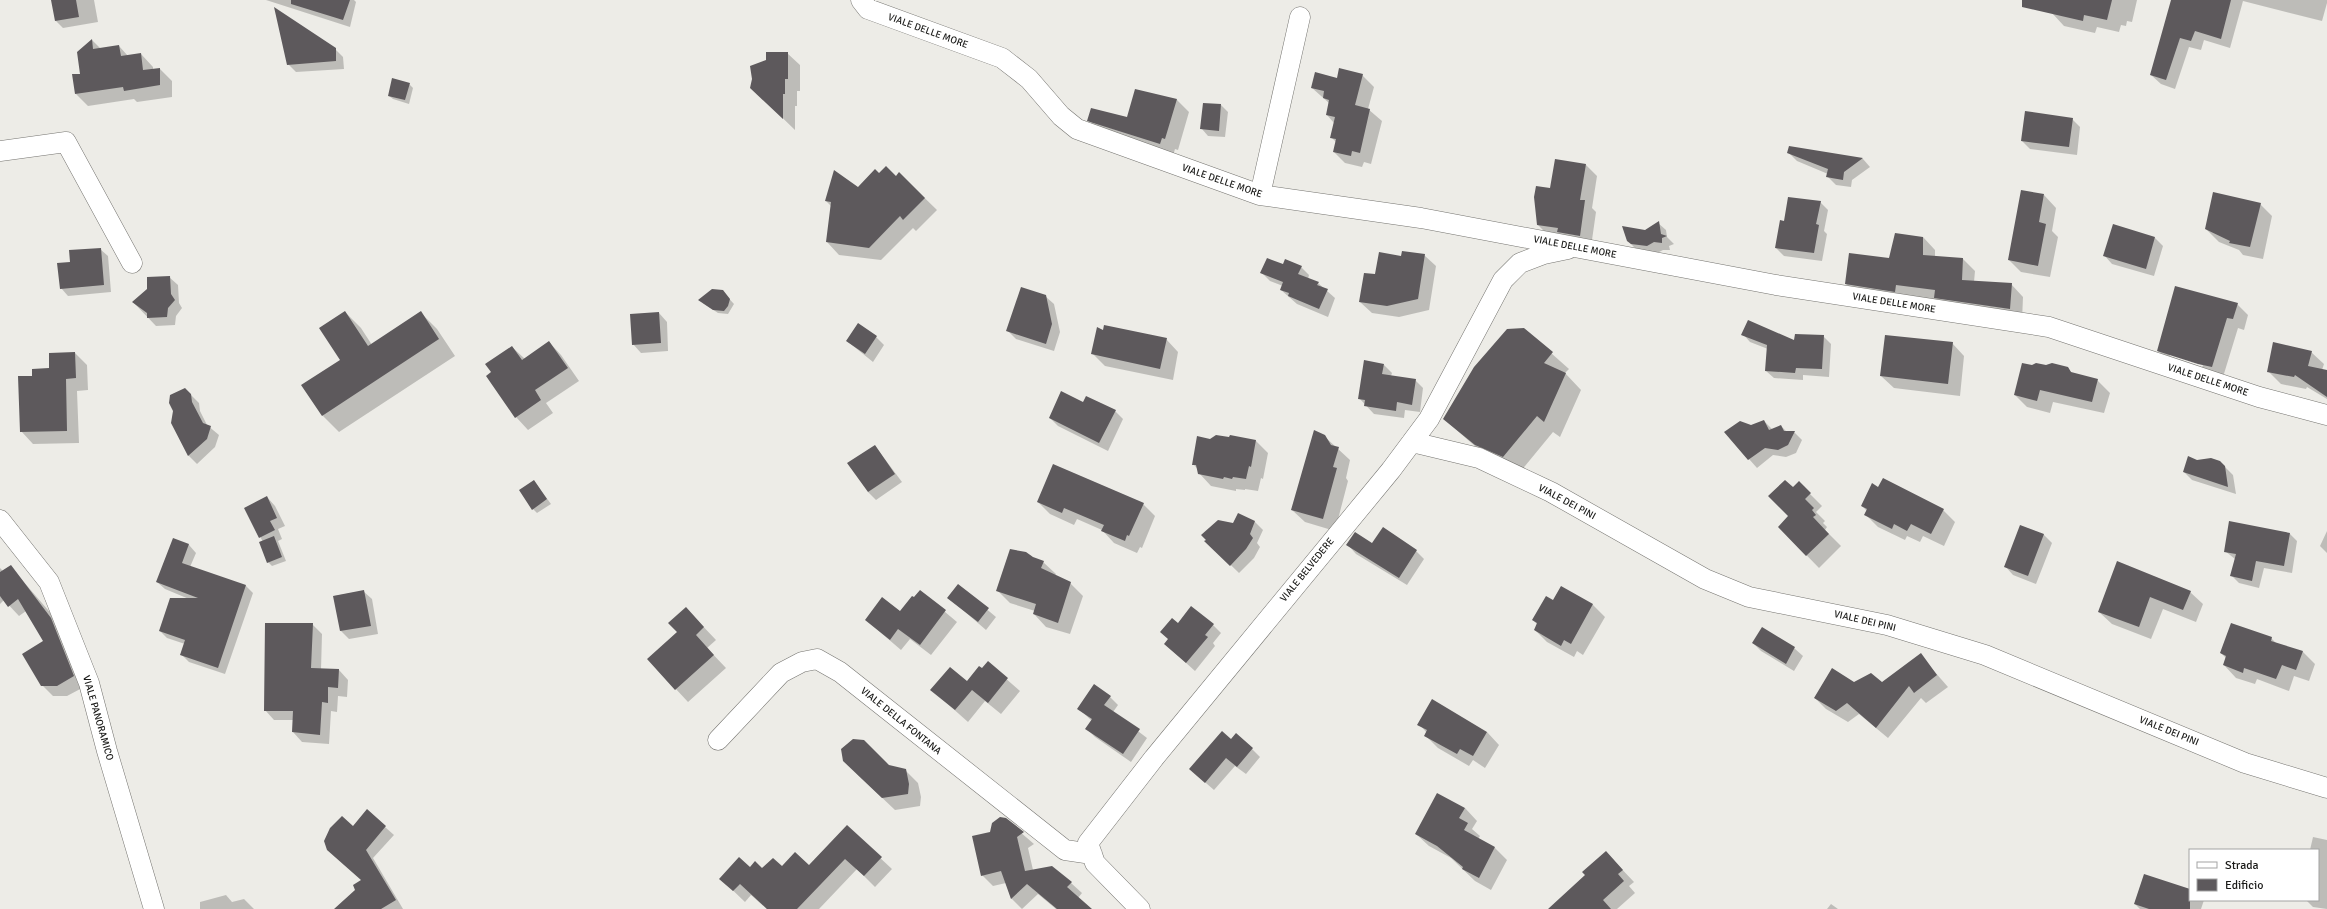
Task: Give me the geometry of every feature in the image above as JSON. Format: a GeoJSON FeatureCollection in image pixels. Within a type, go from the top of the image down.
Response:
{"type":"FeatureCollection","features":[{"type":"Feature","properties":{"kind":"street","name":"VIALE DELLE MORE"},"geometry":{"type":"LineString","coordinates":[[861,0],[868,9],[1002,58],[1029,78],[1061,116],[1077,129],[1260,195],[1421,218],[1776,285],[2049,327],[2259,397],[2327,415]]}},
{"type":"Feature","properties":{"kind":"street"},"geometry":{"type":"LineString","coordinates":[[1260,195],[1300,17]]}},
{"type":"Feature","properties":{"kind":"street"},"geometry":{"type":"LineString","coordinates":[[0,151],[66,142],[132,263]]}},
{"type":"Feature","properties":{"kind":"street","name":"VIALE BELVEDERE"},"geometry":{"type":"LineString","coordinates":[[1092,854],[1088,843],[1429,419],[1504,280],[1520,263],[1544,254],[1578,247]]}},
{"type":"Feature","properties":{"kind":"street","name":"VIALE DEI PINI"},"geometry":{"type":"LineString","coordinates":[[1412,442],[1479,458],[1551,492],[1705,579],[1749,597],[1887,625],[1985,655],[2245,763],[2327,788]]}},
{"type":"Feature","properties":{"kind":"street","name":"VIALE PANORAMICO"},"geometry":{"type":"LineString","coordinates":[[0,520],[49,582],[86,676],[154,909]]}},
{"type":"Feature","properties":{"kind":"street","name":"VIALE DELLA FONTANA"},"geometry":{"type":"LineString","coordinates":[[718,740],[781,672],[802,662],[817,659],[840,672],[1064,850],[1092,854]]}},
{"type":"Feature","properties":{"kind":"street"},"geometry":{"type":"LineString","coordinates":[[1092,854],[1095,863],[1140,909]]}},
{"type":"Feature","properties":{"kind":"building"},"geometry":{"type":"Polygon","coordinates":[[[51,0],[76,0],[79,17],[55,21],[51,0]]]}},
{"type":"Feature","properties":{"kind":"building"},"geometry":{"type":"Polygon","coordinates":[[[291,0],[350,0],[343,20],[291,4],[291,0]]]}},
{"type":"Feature","properties":{"kind":"building"},"geometry":{"type":"Polygon","coordinates":[[[2022,0],[2112,0],[2107,20],[2084,15],[2083,21],[2022,7],[2022,0]]]}},
{"type":"Feature","properties":{"kind":"building"},"geometry":{"type":"Polygon","coordinates":[[[2171,0],[2231,0],[2221,39],[2195,31],[2191,41],[2180,38],[2166,80],[2150,75],[2171,0]]]}},
{"type":"Feature","properties":{"kind":"building"},"geometry":{"type":"Polygon","coordinates":[[[274,7],[336,48],[336,61],[287,65],[274,7]]]}},
{"type":"Feature","properties":{"kind":"building"},"geometry":{"type":"Polygon","coordinates":[[[92,39],[93,49],[119,45],[121,56],[141,53],[143,70],[160,68],[160,85],[124,91],[123,87],[75,94],[72,74],[80,74],[77,52],[92,39]]]}},
{"type":"Feature","properties":{"kind":"building"},"geometry":{"type":"Polygon","coordinates":[[[766,52],[788,52],[788,79],[785,79],[785,94],[783,94],[783,119],[750,88],[752,79],[750,66],[766,60],[766,52]]]}},
{"type":"Feature","properties":{"kind":"building"},"geometry":{"type":"Polygon","coordinates":[[[1339,68],[1363,74],[1355,105],[1370,109],[1360,153],[1352,151],[1351,156],[1333,152],[1336,139],[1330,138],[1335,117],[1326,115],[1329,100],[1323,98],[1324,91],[1311,88],[1315,72],[1337,78],[1339,68]]]}},
{"type":"Feature","properties":{"kind":"building"},"geometry":{"type":"Polygon","coordinates":[[[392,78],[410,83],[405,100],[388,96],[392,78]]]}},
{"type":"Feature","properties":{"kind":"building"},"geometry":{"type":"Polygon","coordinates":[[[1135,89],[1177,99],[1165,139],[1162,138],[1160,144],[1087,121],[1091,108],[1127,117],[1135,89]]]}},
{"type":"Feature","properties":{"kind":"building"},"geometry":{"type":"Polygon","coordinates":[[[1203,103],[1221,104],[1219,131],[1200,129],[1203,103]]]}},
{"type":"Feature","properties":{"kind":"building"},"geometry":{"type":"Polygon","coordinates":[[[2025,111],[2073,118],[2069,147],[2021,141],[2025,111]]]}},
{"type":"Feature","properties":{"kind":"building"},"geometry":{"type":"Polygon","coordinates":[[[1789,146],[1863,158],[1844,172],[1843,180],[1826,177],[1828,169],[1787,153],[1789,146]]]}},
{"type":"Feature","properties":{"kind":"building"},"geometry":{"type":"Polygon","coordinates":[[[1555,159],[1586,164],[1580,200],[1585,200],[1580,236],[1557,232],[1558,228],[1537,225],[1534,197],[1536,186],[1550,188],[1555,159]]]}},
{"type":"Feature","properties":{"kind":"building"},"geometry":{"type":"Polygon","coordinates":[[[886,166],[896,176],[899,172],[925,198],[903,220],[900,216],[869,248],[826,242],[831,202],[825,201],[834,170],[858,187],[875,169],[879,173],[886,166]]]}},
{"type":"Feature","properties":{"kind":"building"},"geometry":{"type":"Polygon","coordinates":[[[2021,190],[2044,194],[2039,222],[2046,224],[2038,266],[2008,260],[2021,190]]]}},
{"type":"Feature","properties":{"kind":"building"},"geometry":{"type":"Polygon","coordinates":[[[2213,192],[2261,203],[2250,247],[2229,243],[2230,241],[2205,229],[2213,192]]]}},
{"type":"Feature","properties":{"kind":"building"},"geometry":{"type":"Polygon","coordinates":[[[1788,197],[1821,201],[1816,224],[1819,225],[1814,253],[1775,248],[1780,220],[1784,221],[1788,197]]]}},
{"type":"Feature","properties":{"kind":"building"},"geometry":{"type":"Polygon","coordinates":[[[1659,221],[1661,234],[1667,236],[1662,238],[1662,243],[1654,242],[1647,246],[1631,244],[1627,241],[1622,226],[1645,230],[1659,221]]]}},
{"type":"Feature","properties":{"kind":"building"},"geometry":{"type":"Polygon","coordinates":[[[2113,224],[2155,237],[2146,269],[2103,256],[2113,224]]]}},
{"type":"Feature","properties":{"kind":"building"},"geometry":{"type":"Polygon","coordinates":[[[1895,233],[1923,237],[1923,255],[1963,258],[1962,280],[2012,283],[2010,309],[1934,298],[1935,290],[1896,285],[1895,292],[1845,284],[1849,253],[1889,258],[1895,233]]]}},
{"type":"Feature","properties":{"kind":"building"},"geometry":{"type":"Polygon","coordinates":[[[101,248],[104,285],[60,289],[57,263],[70,262],[69,250],[101,248]]]}},
{"type":"Feature","properties":{"kind":"building"},"geometry":{"type":"Polygon","coordinates":[[[1402,251],[1425,254],[1418,299],[1387,306],[1359,302],[1364,273],[1375,274],[1379,252],[1401,256],[1402,251]]]}},
{"type":"Feature","properties":{"kind":"building"},"geometry":{"type":"Polygon","coordinates":[[[1267,258],[1283,264],[1285,259],[1302,266],[1298,274],[1319,282],[1317,285],[1328,289],[1319,309],[1288,296],[1289,293],[1280,290],[1283,282],[1260,273],[1267,258]]]}},
{"type":"Feature","properties":{"kind":"building"},"geometry":{"type":"Polygon","coordinates":[[[170,276],[171,294],[175,300],[168,308],[167,317],[147,318],[147,313],[132,302],[147,289],[147,277],[170,276]]]}},
{"type":"Feature","properties":{"kind":"building"},"geometry":{"type":"Polygon","coordinates":[[[2175,286],[2238,303],[2233,319],[2227,318],[2212,367],[2157,351],[2175,286]]]}},
{"type":"Feature","properties":{"kind":"building"},"geometry":{"type":"Polygon","coordinates":[[[1021,287],[1046,295],[1052,324],[1046,344],[1006,331],[1021,287]]]}},
{"type":"Feature","properties":{"kind":"building"},"geometry":{"type":"Polygon","coordinates":[[[712,289],[723,290],[730,299],[728,306],[724,311],[713,310],[698,300],[712,289]]]}},
{"type":"Feature","properties":{"kind":"building"},"geometry":{"type":"Polygon","coordinates":[[[345,311],[368,346],[421,311],[439,339],[322,416],[301,385],[340,360],[319,328],[345,311]]]}},
{"type":"Feature","properties":{"kind":"building"},"geometry":{"type":"Polygon","coordinates":[[[659,312],[661,343],[632,345],[630,314],[659,312]]]}},
{"type":"Feature","properties":{"kind":"building"},"geometry":{"type":"Polygon","coordinates":[[[1748,320],[1794,340],[1795,334],[1824,335],[1822,369],[1796,368],[1795,373],[1765,371],[1767,345],[1741,335],[1748,320]]]}},
{"type":"Feature","properties":{"kind":"building"},"geometry":{"type":"Polygon","coordinates":[[[858,323],[877,336],[865,354],[846,341],[858,323]]]}},
{"type":"Feature","properties":{"kind":"building"},"geometry":{"type":"Polygon","coordinates":[[[1104,325],[1167,338],[1160,369],[1091,354],[1097,327],[1103,330],[1104,325]]]}},
{"type":"Feature","properties":{"kind":"building"},"geometry":{"type":"Polygon","coordinates":[[[1524,328],[1553,352],[1544,363],[1566,373],[1544,422],[1537,416],[1503,457],[1475,445],[1443,419],[1474,367],[1507,329],[1524,328]]]}},
{"type":"Feature","properties":{"kind":"building"},"geometry":{"type":"Polygon","coordinates":[[[1885,335],[1953,342],[1948,384],[1880,376],[1885,335]]]}},
{"type":"Feature","properties":{"kind":"building"},"geometry":{"type":"Polygon","coordinates":[[[549,341],[568,368],[535,390],[541,400],[515,418],[486,376],[491,372],[485,364],[512,346],[522,360],[549,341]]]}},
{"type":"Feature","properties":{"kind":"building"},"geometry":{"type":"Polygon","coordinates":[[[2273,342],[2312,351],[2308,366],[2327,370],[2327,397],[2295,375],[2294,377],[2267,372],[2273,342]]]}},
{"type":"Feature","properties":{"kind":"building"},"geometry":{"type":"Polygon","coordinates":[[[75,352],[76,378],[66,379],[67,431],[20,432],[18,376],[32,376],[32,369],[49,368],[49,353],[75,352]]]}},
{"type":"Feature","properties":{"kind":"building"},"geometry":{"type":"Polygon","coordinates":[[[1364,360],[1384,364],[1382,374],[1416,379],[1412,405],[1397,402],[1396,411],[1364,406],[1365,400],[1358,399],[1364,360]]]}},
{"type":"Feature","properties":{"kind":"building"},"geometry":{"type":"Polygon","coordinates":[[[2022,363],[2046,365],[2052,363],[2068,367],[2071,372],[2098,379],[2092,402],[2040,390],[2037,401],[2014,395],[2022,363]]]}},
{"type":"Feature","properties":{"kind":"building"},"geometry":{"type":"Polygon","coordinates":[[[185,388],[191,394],[192,402],[203,423],[211,426],[207,439],[188,456],[171,423],[173,411],[169,403],[170,395],[185,388]]]}},
{"type":"Feature","properties":{"kind":"building"},"geometry":{"type":"Polygon","coordinates":[[[1061,391],[1083,402],[1086,396],[1116,410],[1099,443],[1049,418],[1061,391]]]}},
{"type":"Feature","properties":{"kind":"building"},"geometry":{"type":"Polygon","coordinates":[[[1764,420],[1769,430],[1781,425],[1784,431],[1795,431],[1788,445],[1778,450],[1765,448],[1748,460],[1724,432],[1740,421],[1751,425],[1764,420]]]}},
{"type":"Feature","properties":{"kind":"building"},"geometry":{"type":"Polygon","coordinates":[[[1314,430],[1325,435],[1331,445],[1339,447],[1333,467],[1337,468],[1323,519],[1291,510],[1314,430]]]}},
{"type":"Feature","properties":{"kind":"building"},"geometry":{"type":"Polygon","coordinates":[[[1216,435],[1229,437],[1230,435],[1256,440],[1251,467],[1249,466],[1246,479],[1233,477],[1232,479],[1224,477],[1223,479],[1198,474],[1196,465],[1192,465],[1197,436],[1210,439],[1216,435]]]}},
{"type":"Feature","properties":{"kind":"building"},"geometry":{"type":"Polygon","coordinates":[[[875,445],[895,474],[868,492],[847,463],[875,445]]]}},
{"type":"Feature","properties":{"kind":"building"},"geometry":{"type":"Polygon","coordinates":[[[2188,456],[2197,460],[2211,458],[2220,461],[2225,466],[2228,487],[2183,472],[2188,456]]]}},
{"type":"Feature","properties":{"kind":"building"},"geometry":{"type":"Polygon","coordinates":[[[1053,464],[1144,503],[1129,536],[1127,535],[1125,541],[1101,531],[1104,525],[1064,508],[1062,513],[1037,502],[1053,464]]]}},
{"type":"Feature","properties":{"kind":"building"},"geometry":{"type":"Polygon","coordinates":[[[1883,478],[1944,509],[1931,534],[1911,524],[1907,531],[1894,524],[1892,529],[1864,515],[1867,509],[1861,506],[1872,483],[1878,487],[1883,478]]]}},
{"type":"Feature","properties":{"kind":"building"},"geometry":{"type":"Polygon","coordinates":[[[534,480],[547,499],[532,510],[519,490],[534,480]]]}},
{"type":"Feature","properties":{"kind":"building"},"geometry":{"type":"Polygon","coordinates":[[[1785,480],[1793,487],[1799,481],[1811,493],[1805,499],[1814,508],[1812,510],[1816,515],[1813,517],[1829,534],[1806,556],[1778,527],[1788,516],[1768,496],[1785,480]]]}},
{"type":"Feature","properties":{"kind":"building"},"geometry":{"type":"Polygon","coordinates":[[[267,496],[277,518],[270,521],[275,530],[259,538],[244,508],[267,496]]]}},
{"type":"Feature","properties":{"kind":"building"},"geometry":{"type":"Polygon","coordinates":[[[1238,513],[1255,521],[1250,534],[1253,538],[1246,549],[1230,566],[1204,541],[1206,540],[1201,535],[1218,520],[1233,523],[1238,513]]]}},
{"type":"Feature","properties":{"kind":"building"},"geometry":{"type":"Polygon","coordinates":[[[2229,521],[2290,533],[2284,566],[2256,561],[2252,581],[2230,576],[2236,554],[2224,552],[2229,521]]]}},
{"type":"Feature","properties":{"kind":"building"},"geometry":{"type":"Polygon","coordinates":[[[2020,525],[2044,534],[2028,576],[2004,567],[2020,525]]]}},
{"type":"Feature","properties":{"kind":"building"},"geometry":{"type":"Polygon","coordinates":[[[1383,527],[1417,550],[1399,578],[1346,545],[1355,532],[1372,543],[1383,527]]]}},
{"type":"Feature","properties":{"kind":"building"},"geometry":{"type":"Polygon","coordinates":[[[274,536],[282,557],[267,563],[259,542],[274,536]]]}},
{"type":"Feature","properties":{"kind":"building"},"geometry":{"type":"Polygon","coordinates":[[[173,538],[189,544],[182,563],[246,585],[218,668],[180,655],[185,640],[159,631],[170,598],[198,598],[156,582],[173,538]]]}},
{"type":"Feature","properties":{"kind":"building"},"geometry":{"type":"Polygon","coordinates":[[[1010,549],[1026,552],[1033,557],[1044,561],[1041,568],[1071,582],[1058,623],[1033,614],[1036,604],[996,591],[1010,549]]]}},
{"type":"Feature","properties":{"kind":"building"},"geometry":{"type":"Polygon","coordinates":[[[2117,561],[2191,591],[2183,610],[2150,597],[2139,627],[2098,612],[2117,561]]]}},
{"type":"Feature","properties":{"kind":"building"},"geometry":{"type":"Polygon","coordinates":[[[11,565],[51,618],[74,676],[57,686],[41,686],[22,654],[43,641],[18,599],[8,607],[0,596],[0,572],[11,565]]]}},
{"type":"Feature","properties":{"kind":"building"},"geometry":{"type":"Polygon","coordinates":[[[958,584],[989,608],[978,622],[947,598],[958,584]]]}},
{"type":"Feature","properties":{"kind":"building"},"geometry":{"type":"Polygon","coordinates":[[[1561,586],[1593,604],[1571,644],[1564,640],[1561,646],[1534,630],[1537,623],[1532,620],[1546,596],[1553,600],[1561,586]]]}},
{"type":"Feature","properties":{"kind":"building"},"geometry":{"type":"Polygon","coordinates":[[[364,590],[371,626],[340,631],[333,596],[364,590]]]}},
{"type":"Feature","properties":{"kind":"building"},"geometry":{"type":"Polygon","coordinates":[[[920,590],[946,610],[920,645],[898,629],[890,640],[865,620],[882,597],[900,611],[912,596],[914,597],[920,590]]]}},
{"type":"Feature","properties":{"kind":"building"},"geometry":{"type":"Polygon","coordinates":[[[1191,606],[1214,624],[1205,635],[1208,637],[1186,663],[1164,644],[1168,639],[1160,632],[1172,618],[1178,623],[1191,606]]]}},
{"type":"Feature","properties":{"kind":"building"},"geometry":{"type":"Polygon","coordinates":[[[686,607],[704,627],[696,635],[714,655],[675,690],[647,659],[677,632],[668,623],[686,607]]]}},
{"type":"Feature","properties":{"kind":"building"},"geometry":{"type":"Polygon","coordinates":[[[265,623],[313,623],[311,668],[339,669],[338,688],[328,687],[328,703],[322,702],[320,735],[292,732],[293,711],[264,711],[265,623]]]}},
{"type":"Feature","properties":{"kind":"building"},"geometry":{"type":"Polygon","coordinates":[[[2231,623],[2272,637],[2271,641],[2303,651],[2296,670],[2282,665],[2276,679],[2244,668],[2243,673],[2223,665],[2226,656],[2220,653],[2231,623]]]}},
{"type":"Feature","properties":{"kind":"building"},"geometry":{"type":"Polygon","coordinates":[[[1762,627],[1795,647],[1786,664],[1752,643],[1762,627]]]}},
{"type":"Feature","properties":{"kind":"building"},"geometry":{"type":"Polygon","coordinates":[[[1921,653],[1937,675],[1914,693],[1909,686],[1876,728],[1847,703],[1836,711],[1814,698],[1832,668],[1854,682],[1871,673],[1882,682],[1921,653]]]}},
{"type":"Feature","properties":{"kind":"building"},"geometry":{"type":"Polygon","coordinates":[[[988,661],[1008,678],[988,703],[972,690],[955,710],[930,690],[950,667],[967,681],[979,666],[982,668],[988,661]]]}},
{"type":"Feature","properties":{"kind":"building"},"geometry":{"type":"Polygon","coordinates":[[[1094,684],[1111,696],[1104,705],[1140,729],[1123,754],[1085,729],[1092,719],[1077,709],[1094,684]]]}},
{"type":"Feature","properties":{"kind":"building"},"geometry":{"type":"Polygon","coordinates":[[[1432,699],[1487,732],[1473,756],[1460,749],[1457,754],[1424,736],[1427,730],[1417,725],[1432,699]]]}},
{"type":"Feature","properties":{"kind":"building"},"geometry":{"type":"Polygon","coordinates":[[[1222,731],[1231,739],[1236,733],[1253,748],[1237,767],[1226,758],[1205,783],[1189,769],[1222,731]]]}},
{"type":"Feature","properties":{"kind":"building"},"geometry":{"type":"Polygon","coordinates":[[[853,739],[864,740],[889,765],[906,769],[909,784],[908,794],[882,798],[843,761],[841,749],[853,739]]]}},
{"type":"Feature","properties":{"kind":"building"},"geometry":{"type":"Polygon","coordinates":[[[1437,793],[1465,808],[1459,818],[1468,823],[1464,830],[1495,847],[1479,878],[1462,869],[1463,867],[1437,846],[1415,834],[1437,793]]]}},
{"type":"Feature","properties":{"kind":"building"},"geometry":{"type":"Polygon","coordinates":[[[367,809],[386,826],[366,850],[396,900],[381,909],[334,909],[355,890],[353,885],[361,880],[327,850],[324,841],[330,828],[342,816],[353,826],[367,809]]]}},
{"type":"Feature","properties":{"kind":"building"},"geometry":{"type":"Polygon","coordinates":[[[1000,817],[1006,818],[1024,832],[1017,837],[1025,871],[1052,866],[1072,882],[1067,887],[1092,909],[1057,909],[1027,884],[1011,899],[1001,871],[981,876],[972,836],[990,832],[992,823],[1000,817]]]}},
{"type":"Feature","properties":{"kind":"building"},"geometry":{"type":"Polygon","coordinates":[[[847,825],[882,857],[864,876],[845,859],[797,909],[767,909],[740,884],[733,891],[719,879],[739,857],[750,867],[755,861],[762,868],[773,858],[782,866],[795,852],[809,865],[847,825]]]}},
{"type":"Feature","properties":{"kind":"building"},"geometry":{"type":"Polygon","coordinates":[[[1606,851],[1623,870],[1618,874],[1624,881],[1603,900],[1611,909],[1548,909],[1585,875],[1582,872],[1606,851]]]}},
{"type":"Feature","properties":{"kind":"building"},"geometry":{"type":"Polygon","coordinates":[[[2144,874],[2189,889],[2190,909],[2149,909],[2134,904],[2144,874]]]}}]}
